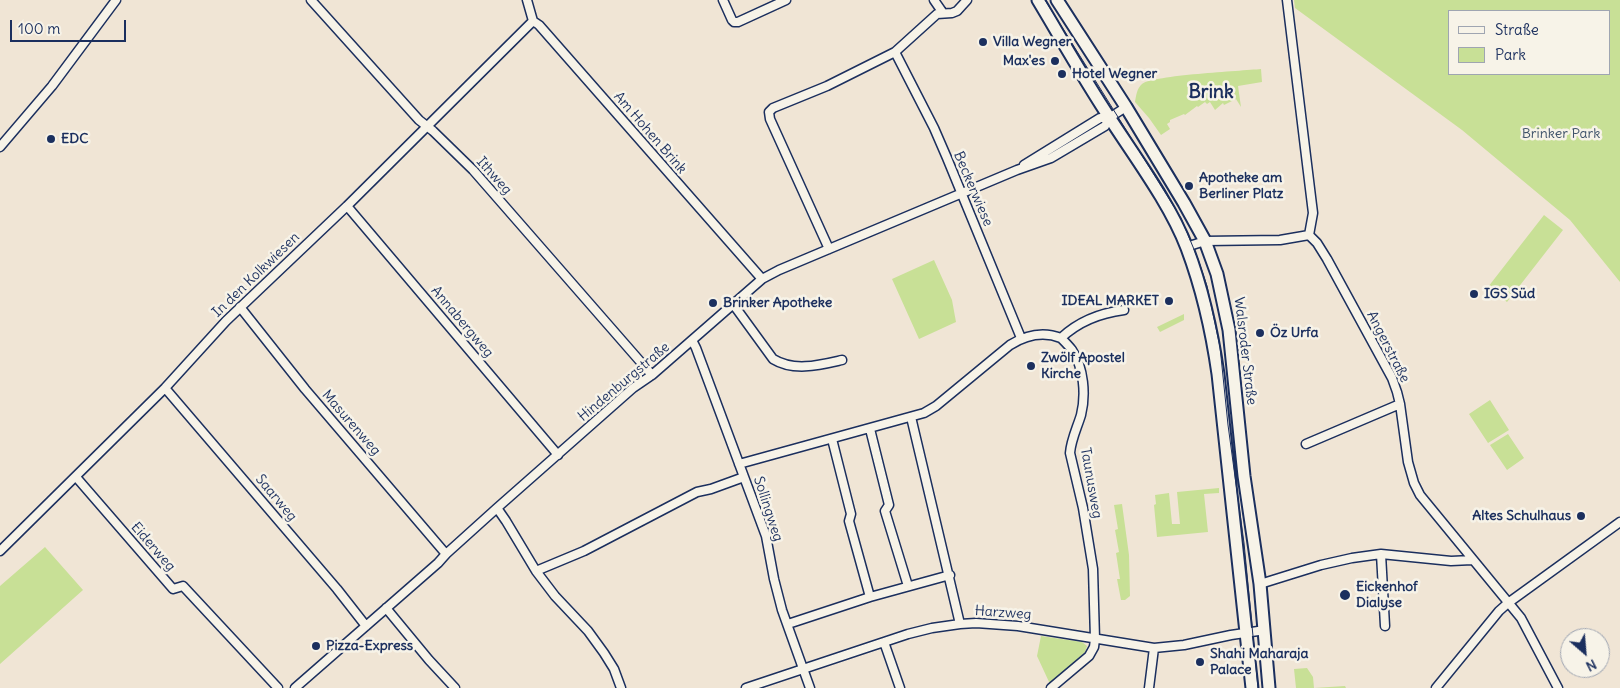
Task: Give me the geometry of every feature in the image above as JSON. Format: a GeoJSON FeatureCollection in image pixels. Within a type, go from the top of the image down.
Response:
{"type":"FeatureCollection","features":[{"type":"Feature","properties":{"kind":"main road"},"geometry":{"type":"LineString","coordinates":[[1038,0],[1109,118],[1168,210],[1186,247],[1198,284],[1215,353],[1252,688]]}},
{"type":"Feature","properties":{"kind":"main road","name":"Walsroder Straße"},"geometry":{"type":"LineString","coordinates":[[1057,0],[1126,107],[1184,203],[1205,241],[1218,274],[1229,330],[1244,476],[1260,584],[1269,688]]}},
{"type":"Feature","properties":{"kind":"street"},"geometry":{"type":"LineString","coordinates":[[0,146],[52,86],[116,0]]}},
{"type":"Feature","properties":{"kind":"street","name":"Ithweg"},"geometry":{"type":"LineString","coordinates":[[311,0],[419,120],[473,170],[652,375]]}},
{"type":"Feature","properties":{"kind":"street"},"geometry":{"type":"LineString","coordinates":[[527,0],[533,21]]}},
{"type":"Feature","properties":{"kind":"street"},"geometry":{"type":"LineString","coordinates":[[723,0],[732,20],[738,22],[786,0]]}},
{"type":"Feature","properties":{"kind":"street"},"geometry":{"type":"LineString","coordinates":[[934,0],[943,13]]}},
{"type":"Feature","properties":{"kind":"street"},"geometry":{"type":"LineString","coordinates":[[828,249],[770,119],[769,112],[773,108],[827,86],[895,52],[937,14],[957,11],[967,0]]}},
{"type":"Feature","properties":{"kind":"street"},"geometry":{"type":"LineString","coordinates":[[1186,247],[1205,241],[1280,240],[1309,235],[1313,213],[1287,0]]}},
{"type":"Feature","properties":{"kind":"street","name":"In den Kolkwiesen"},"geometry":{"type":"LineString","coordinates":[[0,551],[165,388],[240,307],[347,206],[533,21]]}},
{"type":"Feature","properties":{"kind":"street","name":"Am Hohen Brink"},"geometry":{"type":"LineString","coordinates":[[533,21],[539,25],[578,68],[762,279]]}},
{"type":"Feature","properties":{"kind":"street","name":"Beckerwiese"},"geometry":{"type":"LineString","coordinates":[[895,52],[934,128],[1021,338]]}},
{"type":"Feature","properties":{"kind":"street","name":"Hindenburgstraße"},"geometry":{"type":"LineString","coordinates":[[298,687],[438,563],[496,508],[633,388],[652,375],[762,279],[828,249],[1017,170],[1042,162],[1105,126],[1109,118],[1126,107]]}},
{"type":"Feature","properties":{"kind":"street","name":"Annabergweg"},"geometry":{"type":"LineString","coordinates":[[347,206],[558,455]]}},
{"type":"Feature","properties":{"kind":"street","name":"Angerstraße"},"geometry":{"type":"LineString","coordinates":[[1309,235],[1317,243],[1327,259],[1392,378],[1400,404],[1405,450],[1417,489],[1425,503],[1508,603],[1529,632],[1558,688]]}},
{"type":"Feature","properties":{"kind":"street"},"geometry":{"type":"LineString","coordinates":[[733,304],[773,359],[789,365],[806,366],[842,360]]}},
{"type":"Feature","properties":{"kind":"street","name":"Masurenweg"},"geometry":{"type":"LineString","coordinates":[[240,307],[305,389],[446,554]]}},
{"type":"Feature","properties":{"kind":"street"},"geometry":{"type":"LineString","coordinates":[[740,464],[924,413],[936,406],[1021,338],[1051,334],[1061,338],[1071,328],[1087,320],[1124,310]]}},
{"type":"Feature","properties":{"kind":"street","name":"Taunusweg"},"geometry":{"type":"LineString","coordinates":[[1061,338],[1072,349],[1084,392],[1083,404],[1070,453],[1083,508],[1093,569],[1094,639]]}},
{"type":"Feature","properties":{"kind":"street","name":"Sollingweg"},"geometry":{"type":"LineString","coordinates":[[692,340],[766,536],[774,578],[810,688]]}},
{"type":"Feature","properties":{"kind":"street","name":"Saarweg"},"geometry":{"type":"LineString","coordinates":[[165,388],[337,589],[366,626]]}},
{"type":"Feature","properties":{"kind":"street"},"geometry":{"type":"LineString","coordinates":[[1306,444],[1400,404]]}},
{"type":"Feature","properties":{"kind":"street"},"geometry":{"type":"LineString","coordinates":[[911,417],[950,575],[960,624]]}},
{"type":"Feature","properties":{"kind":"street"},"geometry":{"type":"LineString","coordinates":[[870,428],[889,505],[885,511],[908,586]]}},
{"type":"Feature","properties":{"kind":"street"},"geometry":{"type":"LineString","coordinates":[[832,439],[851,514],[849,521],[870,597]]}},
{"type":"Feature","properties":{"kind":"street","name":"Eiderweg"},"geometry":{"type":"LineString","coordinates":[[76,476],[172,589],[183,586],[278,688]]}},
{"type":"Feature","properties":{"kind":"street"},"geometry":{"type":"LineString","coordinates":[[536,571],[584,551],[697,492],[744,477]]}},
{"type":"Feature","properties":{"kind":"street"},"geometry":{"type":"LineString","coordinates":[[496,508],[536,571],[555,596],[588,631],[604,653],[614,669],[622,688]]}},
{"type":"Feature","properties":{"kind":"street"},"geometry":{"type":"LineString","coordinates":[[1436,688],[1499,611],[1620,522]]}},
{"type":"Feature","properties":{"kind":"street"},"geometry":{"type":"LineString","coordinates":[[1260,584],[1322,565],[1381,554],[1451,561],[1472,560]]}},
{"type":"Feature","properties":{"kind":"street"},"geometry":{"type":"LineString","coordinates":[[1381,554],[1386,626]]}},
{"type":"Feature","properties":{"kind":"street"},"geometry":{"type":"LineString","coordinates":[[788,624],[870,597],[950,575]]}},
{"type":"Feature","properties":{"kind":"street"},"geometry":{"type":"LineString","coordinates":[[386,608],[455,688]]}},
{"type":"Feature","properties":{"kind":"street","name":"Harzweg"},"geometry":{"type":"LineString","coordinates":[[746,688],[884,642],[932,628],[960,624],[1018,626],[1154,648],[1184,645],[1265,630]]}},
{"type":"Feature","properties":{"kind":"street"},"geometry":{"type":"LineString","coordinates":[[1051,688],[1089,656],[1094,647],[1094,639]]}},
{"type":"Feature","properties":{"kind":"street"},"geometry":{"type":"LineString","coordinates":[[884,642],[900,688]]}},
{"type":"Feature","properties":{"kind":"street"},"geometry":{"type":"LineString","coordinates":[[1149,688],[1154,648]]}},
{"type":"Feature","properties":{"kind":"green space","name":"Brinker Park"},"geometry":{"type":"Polygon","coordinates":[[[1294,0],[1620,0],[1620,282],[1570,220],[1462,130],[1295,8],[1294,0]]]}},
{"type":"Feature","properties":{"kind":"green space"},"geometry":{"type":"Polygon","coordinates":[[[1261,69],[1262,82],[1238,86],[1241,107],[1236,99],[1224,105],[1223,103],[1215,110],[1210,102],[1207,104],[1205,102],[1185,115],[1170,120],[1167,124],[1170,129],[1161,135],[1135,102],[1140,86],[1150,81],[1179,76],[1261,69]]]}},
{"type":"Feature","properties":{"kind":"green space"},"geometry":{"type":"Polygon","coordinates":[[[1544,215],[1563,230],[1507,302],[1488,287],[1544,215]]]}},
{"type":"Feature","properties":{"kind":"green space"},"geometry":{"type":"Polygon","coordinates":[[[934,260],[952,300],[956,322],[919,339],[892,279],[934,260]]]}},
{"type":"Feature","properties":{"kind":"green space"},"geometry":{"type":"Polygon","coordinates":[[[1184,314],[1184,320],[1160,332],[1157,327],[1184,314]]]}},
{"type":"Feature","properties":{"kind":"green space"},"geometry":{"type":"Polygon","coordinates":[[[1490,400],[1509,430],[1488,443],[1469,414],[1490,400]]]}},
{"type":"Feature","properties":{"kind":"green space"},"geometry":{"type":"Polygon","coordinates":[[[1508,434],[1524,458],[1507,470],[1490,445],[1508,434]]]}},
{"type":"Feature","properties":{"kind":"green space"},"geometry":{"type":"Polygon","coordinates":[[[1219,488],[1219,493],[1204,494],[1208,532],[1157,537],[1155,495],[1169,493],[1172,524],[1180,524],[1177,492],[1219,488]]]}},
{"type":"Feature","properties":{"kind":"green space"},"geometry":{"type":"Polygon","coordinates":[[[1122,504],[1129,555],[1130,596],[1125,600],[1121,600],[1117,579],[1120,579],[1116,553],[1119,552],[1115,530],[1118,529],[1114,505],[1122,504]]]}},
{"type":"Feature","properties":{"kind":"green space"},"geometry":{"type":"Polygon","coordinates":[[[45,547],[83,590],[0,664],[0,586],[45,547]]]}},
{"type":"Feature","properties":{"kind":"green space"},"geometry":{"type":"Polygon","coordinates":[[[1041,636],[1082,642],[1087,646],[1085,652],[1050,684],[1037,656],[1041,636]]]}},
{"type":"Feature","properties":{"kind":"green space"},"geometry":{"type":"Polygon","coordinates":[[[1307,668],[1313,677],[1314,688],[1296,688],[1294,669],[1307,668]]]}},
{"type":"Feature","properties":{"kind":"green space"},"geometry":{"type":"Polygon","coordinates":[[[1345,686],[1346,688],[1314,688],[1345,686]]]}},
{"type":"Feature","properties":{"kind":"tram line"},"geometry":{"type":"LineString","coordinates":[[1045,0],[1181,218],[1207,286],[1220,347],[1228,425],[1244,543],[1258,688]]}},
{"type":"Feature","properties":{"kind":"place","name":"Villa Wegner"},"geometry":{"type":"Point","coordinates":[983,42]}},
{"type":"Feature","properties":{"kind":"place","name":"Max'es"},"geometry":{"type":"Point","coordinates":[1055,61]}},
{"type":"Feature","properties":{"kind":"place","name":"Hotel Wegner"},"geometry":{"type":"Point","coordinates":[1062,74]}},
{"type":"Feature","properties":{"kind":"place","name":"EDC"},"geometry":{"type":"Point","coordinates":[51,139]}},
{"type":"Feature","properties":{"kind":"place","name":"Apotheke am Berliner Platz"},"geometry":{"type":"Point","coordinates":[1189,186]}},
{"type":"Feature","properties":{"kind":"place","name":"IGS Süd"},"geometry":{"type":"Point","coordinates":[1474,294]}},
{"type":"Feature","properties":{"kind":"place","name":"IDEAL MARKET"},"geometry":{"type":"Point","coordinates":[1169,301]}},
{"type":"Feature","properties":{"kind":"place","name":"Brinker Apotheke"},"geometry":{"type":"Point","coordinates":[713,303]}},
{"type":"Feature","properties":{"kind":"place","name":"Öz Urfa"},"geometry":{"type":"Point","coordinates":[1260,333]}},
{"type":"Feature","properties":{"kind":"place","name":"Zwölf Apostel Kirche"},"geometry":{"type":"Point","coordinates":[1031,366]}},
{"type":"Feature","properties":{"kind":"place","name":"Altes Schulhaus"},"geometry":{"type":"Point","coordinates":[1581,516]}},
{"type":"Feature","properties":{"kind":"place","name":"Eickenhof Dialyse"},"geometry":{"type":"Point","coordinates":[1345,595]}},
{"type":"Feature","properties":{"kind":"place","name":"Pizza-Express"},"geometry":{"type":"Point","coordinates":[316,646]}},
{"type":"Feature","properties":{"kind":"place","name":"Shahi Maharaja Palace"},"geometry":{"type":"Point","coordinates":[1200,662]}},
{"type":"Feature","properties":{"kind":"district","name":"Brink"},"geometry":{"type":"Point","coordinates":[1211,93]}}]}
